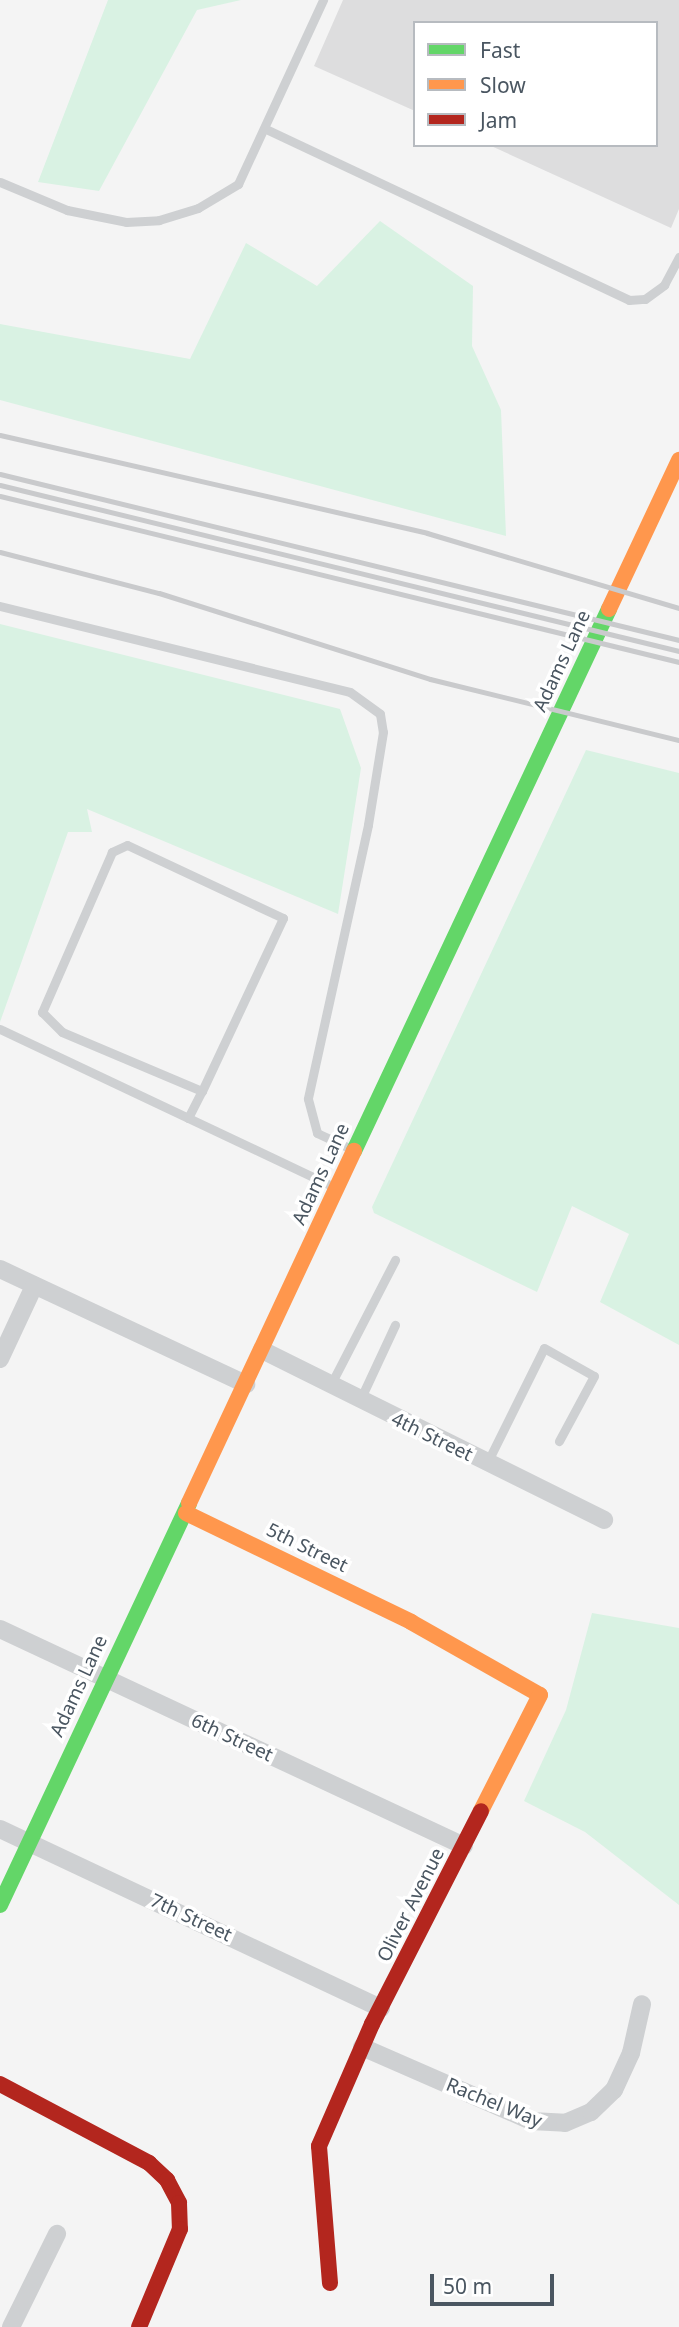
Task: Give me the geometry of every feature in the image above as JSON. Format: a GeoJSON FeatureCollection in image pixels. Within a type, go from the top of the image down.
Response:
{"type":"FeatureCollection","features":[{"type":"Feature","properties":{"kind":"street","name":"Adams Lane"},"geometry":{"type":"LineString","coordinates":[[0,1905],[679,460]]}},
{"type":"Feature","properties":{"kind":"street"},"geometry":{"type":"LineString","coordinates":[[0,1269],[246,1384]]}},
{"type":"Feature","properties":{"kind":"street"},"geometry":{"type":"LineString","coordinates":[[0,1359],[34,1286]]}},
{"type":"Feature","properties":{"kind":"street","name":"4th Street"},"geometry":{"type":"LineString","coordinates":[[262,1350],[330,1388],[604,1520]]}},
{"type":"Feature","properties":{"kind":"street","name":"5th Street"},"geometry":{"type":"LineString","coordinates":[[186,1513],[411,1622]]}},
{"type":"Feature","properties":{"kind":"street","name":"Oliver Avenue"},"geometry":{"type":"LineString","coordinates":[[330,2283],[319,2146],[381,2008],[540,1695],[411,1622]]}},
{"type":"Feature","properties":{"kind":"street","name":"6th Street"},"geometry":{"type":"LineString","coordinates":[[0,1629],[464,1846]]}},
{"type":"Feature","properties":{"kind":"street","name":"7th Street"},"geometry":{"type":"LineString","coordinates":[[0,1829],[381,2008]]}},
{"type":"Feature","properties":{"kind":"street","name":"Rachel Way"},"geometry":{"type":"LineString","coordinates":[[362,2047],[531,2121],[565,2123],[591,2112],[614,2090],[631,2053],[642,2004]]}},
{"type":"Feature","properties":{"kind":"street"},"geometry":{"type":"LineString","coordinates":[[0,2084],[149,2163],[167,2180],[179,2203],[180,2229],[139,2327]]}},
{"type":"Feature","properties":{"kind":"street"},"geometry":{"type":"LineString","coordinates":[[11,2327],[57,2234]]}},
{"type":"Feature","properties":{"kind":"lane"},"geometry":{"type":"LineString","coordinates":[[0,182],[66,210],[126,222],[159,220],[198,208],[238,184],[268,130],[323,0]]}},
{"type":"Feature","properties":{"kind":"lane"},"geometry":{"type":"LineString","coordinates":[[268,130],[628,300],[645,299],[664,285],[679,257]]}},
{"type":"Feature","properties":{"kind":"lane"},"geometry":{"type":"LineString","coordinates":[[0,606],[350,692],[380,714],[383,732],[368,825],[308,1099],[317,1133],[355,1151]]}},
{"type":"Feature","properties":{"kind":"lane"},"geometry":{"type":"LineString","coordinates":[[188,1118],[202,1091],[284,918],[127,845],[112,852],[42,1012],[62,1032],[202,1091]]}},
{"type":"Feature","properties":{"kind":"lane"},"geometry":{"type":"LineString","coordinates":[[0,1029],[338,1189]]}},
{"type":"Feature","properties":{"kind":"lane"},"geometry":{"type":"LineString","coordinates":[[330,1388],[395,1260]]}},
{"type":"Feature","properties":{"kind":"lane"},"geometry":{"type":"LineString","coordinates":[[360,1402],[395,1325]]}},
{"type":"Feature","properties":{"kind":"lane"},"geometry":{"type":"LineString","coordinates":[[487,1464],[544,1348],[594,1376],[559,1441]]}},
{"type":"Feature","properties":{"kind":"green space"},"geometry":{"type":"Polygon","coordinates":[[[108,0],[241,0],[197,10],[99,191],[38,182],[108,0]]]}},
{"type":"Feature","properties":{"kind":"green space"},"geometry":{"type":"Polygon","coordinates":[[[380,221],[473,286],[472,346],[501,410],[506,536],[0,400],[0,324],[190,359],[246,243],[317,286],[380,221]]]}},
{"type":"Feature","properties":{"kind":"green space"},"geometry":{"type":"Polygon","coordinates":[[[0,624],[340,709],[361,768],[338,914],[87,809],[92,832],[68,832],[0,1022],[0,624]]]}},
{"type":"Feature","properties":{"kind":"green space"},"geometry":{"type":"Polygon","coordinates":[[[586,750],[679,773],[679,1345],[600,1302],[629,1234],[572,1206],[537,1292],[374,1213],[372,1207],[586,750]]]}},
{"type":"Feature","properties":{"kind":"green space"},"geometry":{"type":"Polygon","coordinates":[[[592,1613],[679,1628],[679,1905],[585,1832],[524,1801],[566,1710],[592,1613]]]}},
{"type":"Feature","properties":{"kind":"building"},"geometry":{"type":"Polygon","coordinates":[[[343,0],[679,0],[679,209],[671,228],[493,147],[658,147],[658,21],[413,21],[413,110],[314,66],[343,0]]]}},
{"type":"Feature","properties":{"kind":"railway"},"geometry":{"type":"LineString","coordinates":[[0,435],[427,533],[679,608]]}},
{"type":"Feature","properties":{"kind":"railway"},"geometry":{"type":"LineString","coordinates":[[0,474],[679,640]]}},
{"type":"Feature","properties":{"kind":"railway"},"geometry":{"type":"LineString","coordinates":[[0,485],[679,651]]}},
{"type":"Feature","properties":{"kind":"railway"},"geometry":{"type":"LineString","coordinates":[[0,496],[679,662]]}},
{"type":"Feature","properties":{"kind":"railway"},"geometry":{"type":"LineString","coordinates":[[0,552],[159,593],[430,679],[679,740]]}},
{"type":"Feature","properties":{"kind":"traffic: fast"},"geometry":{"type":"LineString","coordinates":[[354,1151],[609,609]]}},
{"type":"Feature","properties":{"kind":"traffic: fast"},"geometry":{"type":"LineString","coordinates":[[0,1905],[189,1503]]}},
{"type":"Feature","properties":{"kind":"traffic: slow"},"geometry":{"type":"LineString","coordinates":[[609,609],[679,460]]}},
{"type":"Feature","properties":{"kind":"traffic: slow"},"geometry":{"type":"LineString","coordinates":[[189,1503],[354,1151]]}},
{"type":"Feature","properties":{"kind":"traffic: slow"},"geometry":{"type":"LineString","coordinates":[[186,1513],[411,1622],[540,1695],[481,1811]]}},
{"type":"Feature","properties":{"kind":"traffic: jam"},"geometry":{"type":"LineString","coordinates":[[330,2283],[319,2146],[372,2024],[481,1811]]}},
{"type":"Feature","properties":{"kind":"traffic: jam"},"geometry":{"type":"LineString","coordinates":[[0,2084],[149,2163],[167,2180],[179,2203],[180,2229],[139,2327]]}}]}
